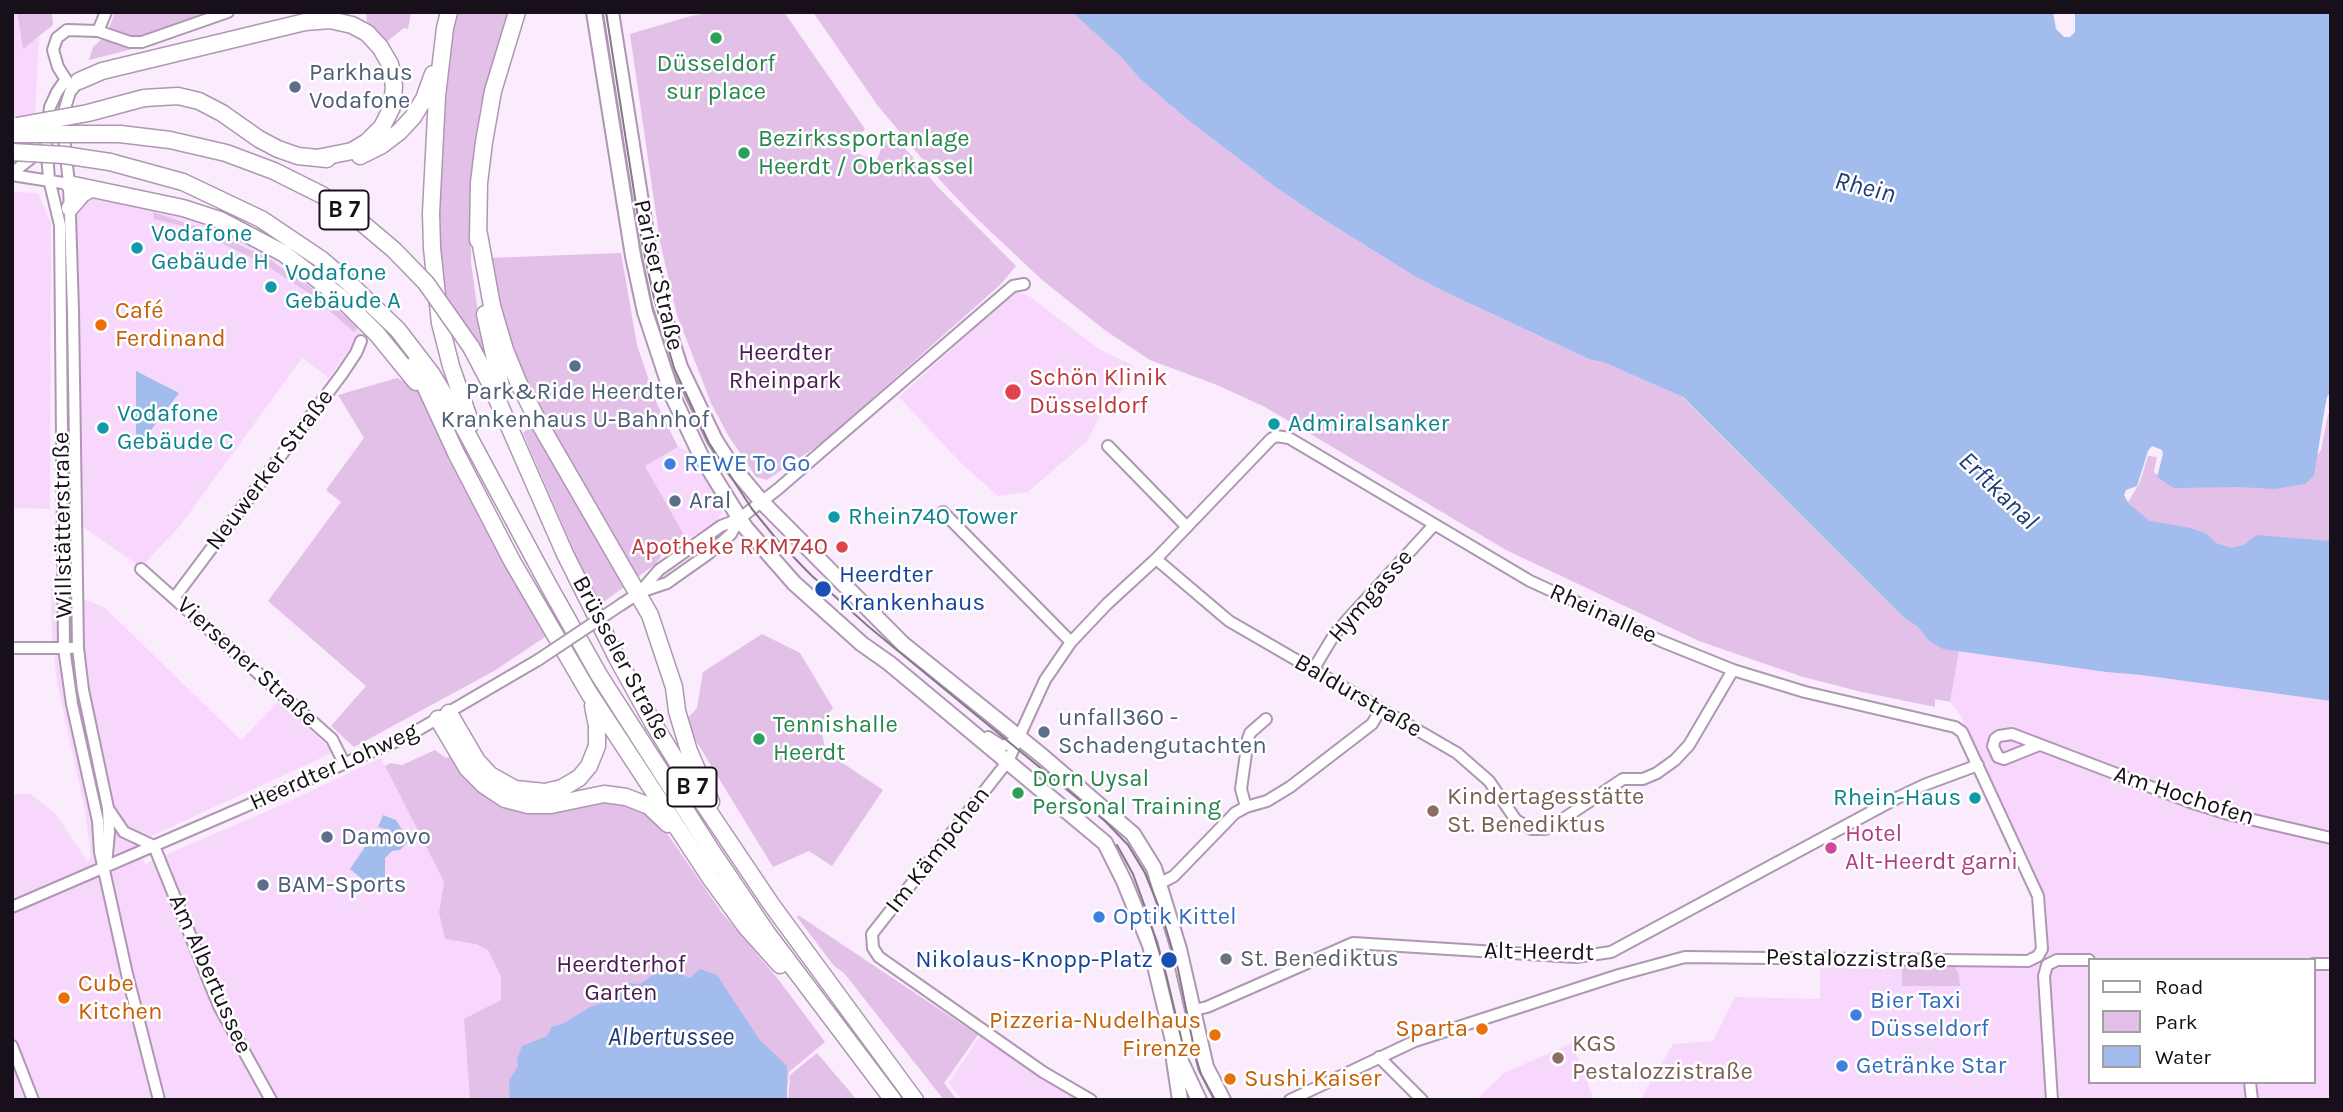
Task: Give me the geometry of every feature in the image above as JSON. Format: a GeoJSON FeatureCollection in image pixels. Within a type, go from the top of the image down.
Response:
{"type":"FeatureCollection","features":[{"type":"Feature","properties":{"kind":"highway"},"geometry":{"type":"LineString","coordinates":[[72,84],[83,67],[302,12]]}},
{"type":"Feature","properties":{"kind":"highway","name":"Brüsseler Straße"},"geometry":{"type":"LineString","coordinates":[[517,12],[493,91],[479,183],[478,229],[479,263],[492,355],[517,444]]}},
{"type":"Feature","properties":{"kind":"highway"},"geometry":{"type":"LineString","coordinates":[[72,84],[102,71],[305,22],[330,20],[352,25],[367,33],[390,64],[394,86],[392,107],[382,127],[367,142],[352,151],[317,158]]}},
{"type":"Feature","properties":{"kind":"highway"},"geometry":{"type":"LineString","coordinates":[[12,126],[88,113],[145,98],[178,96],[199,101],[222,113],[259,139],[298,156],[337,160],[361,155],[382,145],[413,117],[424,99],[447,20]]}},
{"type":"Feature","properties":{"kind":"highway","name":"Brüsseler Straße"},"geometry":{"type":"LineString","coordinates":[[447,20],[437,96],[433,164],[431,212],[434,283],[440,323],[464,408],[499,491]]}},
{"type":"Feature","properties":{"kind":"highway","name":"Brüsseler Straße"},"geometry":{"type":"LineString","coordinates":[[12,134],[120,134],[170,140],[226,153],[274,171],[322,195],[394,250],[426,283],[471,347],[565,554],[617,657],[686,778],[739,858],[915,1100]]}},
{"type":"Feature","properties":{"kind":"highway","name":"Brüsseler Straße"},"geometry":{"type":"LineString","coordinates":[[12,152],[64,155],[110,162],[183,182],[261,219],[322,260],[398,330],[431,373],[499,491],[556,599],[639,738],[767,933],[893,1100]]}},
{"type":"Feature","properties":{"kind":"highway"},"geometry":{"type":"LineString","coordinates":[[69,184],[159,201],[207,216],[283,253],[314,275],[377,334],[408,371],[437,413]]}},
{"type":"Feature","properties":{"kind":"highway"},"geometry":{"type":"LineString","coordinates":[[70,208],[82,194],[91,189]]}},
{"type":"Feature","properties":{"kind":"highway"},"geometry":{"type":"LineString","coordinates":[[478,229],[492,306],[505,350],[519,384],[650,615],[674,687],[677,711],[689,751],[716,814],[739,858]]}},
{"type":"Feature","properties":{"kind":"highway"},"geometry":{"type":"LineString","coordinates":[[398,330],[512,561],[589,693],[691,849],[746,927],[846,1039]]}},
{"type":"Feature","properties":{"kind":"highway"},"geometry":{"type":"LineString","coordinates":[[443,716],[490,775],[515,789],[545,792],[562,788],[579,778],[589,766],[597,746],[597,726],[589,693]]}},
{"type":"Feature","properties":{"kind":"highway"},"geometry":{"type":"LineString","coordinates":[[443,716],[467,768],[484,785],[505,799],[540,805],[604,794],[626,797],[649,806],[691,849]]}},
{"type":"Feature","properties":{"kind":"main road","name":"Pariser Straße"},"geometry":{"type":"LineString","coordinates":[[594,12],[633,257],[652,337],[681,416],[701,456],[739,519],[779,568],[822,609],[1008,761]]}},
{"type":"Feature","properties":{"kind":"main road","name":"Pariser Straße"},"geometry":{"type":"LineString","coordinates":[[611,12],[648,246],[670,338],[692,394],[715,440],[731,465],[762,502],[903,644],[1018,738]]}},
{"type":"Feature","properties":{"kind":"main road"},"geometry":{"type":"LineString","coordinates":[[1018,738],[1130,831],[1146,852],[1180,949],[1206,1068]]}},
{"type":"Feature","properties":{"kind":"main road"},"geometry":{"type":"LineString","coordinates":[[1008,761],[1098,836],[1110,851],[1150,945],[1175,1049],[1180,1100]]}},
{"type":"Feature","properties":{"kind":"main road"},"geometry":{"type":"LineString","coordinates":[[1175,1049],[1181,1038],[1191,1036],[1196,1041],[1206,1068],[1223,1100]]}},
{"type":"Feature","properties":{"kind":"main road"},"geometry":{"type":"LineString","coordinates":[[1175,1049],[1199,1100]]}},
{"type":"Feature","properties":{"kind":"street"},"geometry":{"type":"LineString","coordinates":[[98,31],[106,12]]}},
{"type":"Feature","properties":{"kind":"street"},"geometry":{"type":"LineString","coordinates":[[72,84],[54,55],[57,38],[71,29],[98,31],[130,42],[142,42],[228,12]]}},
{"type":"Feature","properties":{"kind":"street","name":"Willstätterstraße"},"geometry":{"type":"LineString","coordinates":[[72,84],[57,92],[50,107],[46,141],[49,179],[60,225],[66,674],[98,821],[100,852],[159,1100]]}},
{"type":"Feature","properties":{"kind":"street","name":"Willstätterstraße"},"geometry":{"type":"LineString","coordinates":[[72,84],[62,118],[70,208],[78,648],[83,690],[108,808],[109,833],[105,868]]}},
{"type":"Feature","properties":{"kind":"street"},"geometry":{"type":"LineString","coordinates":[[12,174],[42,149],[46,141]]}},
{"type":"Feature","properties":{"kind":"street"},"geometry":{"type":"LineString","coordinates":[[49,179],[62,169],[66,160]]}},
{"type":"Feature","properties":{"kind":"street"},"geometry":{"type":"LineString","coordinates":[[12,174],[69,184]]}},
{"type":"Feature","properties":{"kind":"street"},"geometry":{"type":"LineString","coordinates":[[49,179],[70,208]]}},
{"type":"Feature","properties":{"kind":"street","name":"Heerdter Lohweg"},"geometry":{"type":"LineString","coordinates":[[12,907],[406,737],[538,660],[639,593],[667,583],[698,562],[731,534],[739,519],[1013,286],[1024,284]]}},
{"type":"Feature","properties":{"kind":"street","name":"Neuwerker Straße"},"geometry":{"type":"LineString","coordinates":[[175,597],[342,374],[361,341]]}},
{"type":"Feature","properties":{"kind":"street","name":"Rheinallee"},"geometry":{"type":"LineString","coordinates":[[1187,527],[1271,439],[1276,436],[1289,438],[1530,580],[1661,641],[1733,670],[1805,692],[1955,727],[1962,732],[1978,765]]}},
{"type":"Feature","properties":{"kind":"street"},"geometry":{"type":"LineString","coordinates":[[1008,761],[1045,680],[1071,642],[1187,527],[1108,446]]}},
{"type":"Feature","properties":{"kind":"street"},"geometry":{"type":"LineString","coordinates":[[943,512],[1071,642]]}},
{"type":"Feature","properties":{"kind":"street","name":"Hymgasse"},"geometry":{"type":"LineString","coordinates":[[1313,670],[1334,635],[1434,525]]}},
{"type":"Feature","properties":{"kind":"street","name":"Baldurstraße"},"geometry":{"type":"LineString","coordinates":[[1156,559],[1229,621],[1457,752],[1489,781],[1516,820],[1523,826],[1538,830],[1554,825],[1623,779],[1643,779],[1675,760],[1689,744],[1733,670]]}},
{"type":"Feature","properties":{"kind":"street","name":"Viersener Straße"},"geometry":{"type":"LineString","coordinates":[[141,569],[332,739],[344,763]]}},
{"type":"Feature","properties":{"kind":"street"},"geometry":{"type":"LineString","coordinates":[[12,648],[78,648]]}},
{"type":"Feature","properties":{"kind":"street"},"geometry":{"type":"LineString","coordinates":[[1159,884],[1174,876],[1222,824],[1246,807],[1267,801],[1290,787],[1372,724],[1381,709]]}},
{"type":"Feature","properties":{"kind":"street"},"geometry":{"type":"LineString","coordinates":[[1246,807],[1241,789],[1248,739],[1250,733],[1266,719]]}},
{"type":"Feature","properties":{"kind":"street","name":"Pariser Straße"},"geometry":{"type":"LineString","coordinates":[[973,732],[985,735],[1002,746],[1018,738]]}},
{"type":"Feature","properties":{"kind":"street","name":"Am Hochofen"},"geometry":{"type":"LineString","coordinates":[[2039,745],[2190,802],[2228,814],[2331,838]]}},
{"type":"Feature","properties":{"kind":"street","name":"Im Kämpchen"},"geometry":{"type":"LineString","coordinates":[[1008,761],[876,928],[871,940],[879,957],[1043,1072],[1091,1100]]}},
{"type":"Feature","properties":{"kind":"street"},"geometry":{"type":"LineString","coordinates":[[1978,765],[2038,896],[2042,949],[2038,956],[2047,965]]}},
{"type":"Feature","properties":{"kind":"street","name":"Alt-Heerdt"},"geometry":{"type":"LineString","coordinates":[[1194,1010],[1353,943],[1576,957],[1611,952],[1899,796],[1978,765]]}},
{"type":"Feature","properties":{"kind":"street","name":"Willstätterstraße"},"geometry":{"type":"LineString","coordinates":[[108,808],[124,832],[154,846]]}},
{"type":"Feature","properties":{"kind":"street","name":"Am Albertussee"},"geometry":{"type":"LineString","coordinates":[[154,846],[219,1006],[271,1100]]}},
{"type":"Feature","properties":{"kind":"street"},"geometry":{"type":"LineString","coordinates":[[1611,952],[1619,975]]}},
{"type":"Feature","properties":{"kind":"street","name":"Pestalozzistraße"},"geometry":{"type":"LineString","coordinates":[[1290,1100],[1425,1037],[1619,975],[1685,957],[2028,961],[2038,956]]}},
{"type":"Feature","properties":{"kind":"street"},"geometry":{"type":"LineString","coordinates":[[2047,965],[2057,961],[2088,960]]}},
{"type":"Feature","properties":{"kind":"street"},"geometry":{"type":"LineString","coordinates":[[2047,965],[2044,976],[2052,1100]]}},
{"type":"Feature","properties":{"kind":"street"},"geometry":{"type":"LineString","coordinates":[[12,1046],[33,1100]]}},
{"type":"Feature","properties":{"kind":"street"},"geometry":{"type":"LineString","coordinates":[[1379,1057],[1422,1100]]}},
{"type":"Feature","properties":{"kind":"shaded area"},"geometry":{"type":"Polygon","coordinates":[[[12,12],[17,12],[23,48],[39,36],[35,115],[12,118],[12,12]]]}},
{"type":"Feature","properties":{"kind":"shaded area"},"geometry":{"type":"Polygon","coordinates":[[[81,191],[181,213],[266,250],[304,274],[364,328],[329,378],[302,358],[180,526],[141,567],[83,527],[74,206],[81,191]],[[154,218],[187,227],[261,262],[310,294],[350,327],[358,328],[316,291],[283,267],[253,250],[177,219],[154,218]]]}},
{"type":"Feature","properties":{"kind":"shaded area"},"geometry":{"type":"Polygon","coordinates":[[[12,192],[38,193],[51,223],[50,509],[12,508],[12,192]]]}},
{"type":"Feature","properties":{"kind":"shaded area","name":"Schön Klinik Düsseldorf"},"geometry":{"type":"Polygon","coordinates":[[[1016,291],[1029,296],[1099,349],[1134,366],[1125,387],[1100,415],[1087,441],[1028,492],[998,496],[960,462],[899,397],[1016,291]]]}},
{"type":"Feature","properties":{"kind":"shaded area"},"geometry":{"type":"Polygon","coordinates":[[[678,447],[688,451],[719,500],[722,513],[714,523],[690,538],[684,535],[645,466],[678,447]]]}},
{"type":"Feature","properties":{"kind":"shaded area"},"geometry":{"type":"Polygon","coordinates":[[[51,587],[104,607],[241,740],[279,701],[334,752],[136,843],[145,864],[381,758],[444,882],[439,912],[476,944],[488,950],[501,977],[501,1000],[464,1020],[470,1100],[12,1100],[12,794],[30,794],[55,813],[88,862],[91,856],[85,810],[57,682],[52,637],[51,587]]]}},
{"type":"Feature","properties":{"kind":"shaded area"},"geometry":{"type":"Polygon","coordinates":[[[1959,651],[2331,701],[2331,1100],[1640,1100],[1673,1044],[1713,1041],[1735,997],[1820,999],[1820,959],[2045,961],[2040,893],[1966,734],[1962,717],[1950,702],[1959,651]]]}},
{"type":"Feature","properties":{"kind":"shaded area"},"geometry":{"type":"Polygon","coordinates":[[[984,1030],[1092,1100],[962,1100],[949,1083],[984,1030]]]}},
{"type":"Feature","properties":{"kind":"shaded area","name":"KGS Pestalozzistraße"},"geometry":{"type":"Polygon","coordinates":[[[1572,1043],[1594,1100],[1476,1100],[1504,1073],[1572,1043]]]}},
{"type":"Feature","properties":{"kind":"green space"},"geometry":{"type":"Polygon","coordinates":[[[17,12],[52,12],[53,25],[23,49],[17,12]]]}},
{"type":"Feature","properties":{"kind":"green space"},"geometry":{"type":"Polygon","coordinates":[[[115,12],[213,12],[158,32],[134,36],[122,35],[109,28],[115,12]]]}},
{"type":"Feature","properties":{"kind":"green space"},"geometry":{"type":"Polygon","coordinates":[[[363,12],[411,12],[408,29],[404,28],[385,43],[368,27],[366,14],[363,12]]]}},
{"type":"Feature","properties":{"kind":"green space"},"geometry":{"type":"Polygon","coordinates":[[[455,12],[508,12],[480,108],[471,189],[471,263],[485,362],[456,310],[439,286],[437,178],[443,89],[455,12]]]}},
{"type":"Feature","properties":{"kind":"green space","name":"Heerdter Rheinpark"},"geometry":{"type":"Polygon","coordinates":[[[715,12],[784,12],[865,129],[847,148],[876,162],[892,133],[937,186],[1016,266],[1001,284],[823,442],[767,480],[756,477],[728,435],[711,403],[677,315],[660,242],[630,34],[691,16],[715,12]]]}},
{"type":"Feature","properties":{"kind":"green space"},"geometry":{"type":"Polygon","coordinates":[[[813,12],[1072,12],[1122,58],[1140,79],[1188,120],[1318,216],[1443,291],[1591,360],[1603,362],[1681,396],[1905,619],[1917,626],[1928,640],[1959,651],[1950,702],[1935,699],[1935,707],[1862,692],[1803,677],[1699,641],[1506,550],[1265,407],[1217,385],[1150,360],[1106,331],[1041,279],[971,213],[878,106],[813,12]]]}},
{"type":"Feature","properties":{"kind":"green space"},"geometry":{"type":"Polygon","coordinates":[[[106,35],[139,44],[140,47],[89,60],[93,47],[106,35]]]}},
{"type":"Feature","properties":{"kind":"green space"},"geometry":{"type":"Polygon","coordinates":[[[153,212],[211,231],[268,258],[316,291],[358,327],[354,332],[310,294],[261,262],[187,227],[154,219],[153,212]]]}},
{"type":"Feature","properties":{"kind":"green space"},"geometry":{"type":"Polygon","coordinates":[[[621,253],[637,345],[657,404],[678,447],[645,466],[684,535],[666,548],[657,563],[598,606],[523,433],[542,417],[516,367],[502,324],[488,258],[621,253]]]}},
{"type":"Feature","properties":{"kind":"green space"},"geometry":{"type":"Polygon","coordinates":[[[397,378],[417,388],[455,468],[548,635],[494,671],[354,747],[331,726],[366,686],[268,601],[341,502],[326,490],[364,438],[338,395],[397,378]]]}},
{"type":"Feature","properties":{"kind":"green space"},"geometry":{"type":"Polygon","coordinates":[[[2328,414],[2331,415],[2331,569],[2257,561],[2121,514],[2140,482],[2148,456],[2157,457],[2154,472],[2161,478],[2313,460],[2321,450],[2328,414]]]}},
{"type":"Feature","properties":{"kind":"green space","name":"Tennishalle Heerdt"},"geometry":{"type":"Polygon","coordinates":[[[762,634],[800,653],[833,708],[820,724],[826,752],[883,790],[832,866],[809,851],[773,867],[687,726],[688,718],[697,708],[703,672],[762,634]]]}},
{"type":"Feature","properties":{"kind":"green space","name":"Heerdterhof Garten"},"geometry":{"type":"Polygon","coordinates":[[[435,750],[446,758],[450,756],[461,772],[598,802],[622,803],[650,816],[664,829],[722,913],[778,979],[825,1042],[789,1072],[786,1100],[470,1100],[464,1019],[501,1000],[501,977],[488,950],[476,944],[445,939],[439,912],[444,882],[385,766],[391,763],[402,765],[435,750]]]}},
{"type":"Feature","properties":{"kind":"green space"},"geometry":{"type":"Polygon","coordinates":[[[798,915],[978,1035],[944,1083],[957,1100],[944,1100],[844,973],[834,966],[798,915]]]}},
{"type":"Feature","properties":{"kind":"green space"},"geometry":{"type":"Polygon","coordinates":[[[1902,967],[1955,967],[1960,986],[1902,986],[1902,967]]]}},
{"type":"Feature","properties":{"kind":"green space"},"geometry":{"type":"Polygon","coordinates":[[[817,1053],[857,1100],[788,1100],[790,1075],[817,1053]]]}},
{"type":"Feature","properties":{"kind":"water"},"geometry":{"type":"Polygon","coordinates":[[[1072,12],[2053,12],[2056,29],[2064,37],[2070,37],[2075,32],[2075,12],[2331,12],[2331,392],[2327,397],[2314,476],[2305,484],[2275,489],[2174,488],[2157,477],[2163,454],[2162,450],[2152,446],[2137,486],[2126,490],[2124,495],[2129,504],[2150,521],[2191,528],[2207,534],[2216,543],[2231,548],[2244,545],[2256,535],[2331,541],[2331,701],[1943,649],[1928,640],[1917,626],[1905,619],[1683,397],[1603,362],[1591,360],[1443,291],[1318,216],[1188,120],[1140,79],[1122,58],[1072,12]]]}},
{"type":"Feature","properties":{"kind":"water"},"geometry":{"type":"Polygon","coordinates":[[[136,371],[179,393],[136,450],[136,371]]]}},
{"type":"Feature","properties":{"kind":"water"},"geometry":{"type":"Polygon","coordinates":[[[383,815],[396,820],[409,841],[400,850],[392,851],[385,858],[385,880],[374,889],[350,869],[367,844],[385,837],[391,830],[378,827],[383,815]]]}},
{"type":"Feature","properties":{"kind":"water","name":"Albertussee"},"geometry":{"type":"Polygon","coordinates":[[[700,969],[717,975],[759,1039],[787,1066],[787,1100],[510,1100],[509,1081],[518,1066],[517,1059],[522,1046],[547,1036],[552,1027],[590,1007],[609,1001],[626,983],[640,984],[656,973],[674,972],[690,978],[700,969]]]}},
{"type":"Feature","properties":{"kind":"tram line"},"geometry":{"type":"LineString","coordinates":[[606,12],[642,243],[654,298],[674,368],[709,443],[752,509],[811,575],[869,627],[1105,821],[1128,845],[1145,873],[1162,915],[1178,969],[1196,1058],[1215,1100]]}},
{"type":"Feature","properties":{"kind":"tram line"},"geometry":{"type":"LineString","coordinates":[[1117,845],[1133,874],[1149,918],[1184,1050]]}},
{"type":"Feature","properties":{"kind":"place","name":"Düsseldorf sur place"},"geometry":{"type":"Point","coordinates":[716,38]}},
{"type":"Feature","properties":{"kind":"place","name":"Parkhaus Vodafone"},"geometry":{"type":"Point","coordinates":[295,87]}},
{"type":"Feature","properties":{"kind":"place","name":"Bezirkssportanlage Heerdt / Oberkassel"},"geometry":{"type":"Point","coordinates":[744,153]}},
{"type":"Feature","properties":{"kind":"place","name":"Vodafone Gebäude H"},"geometry":{"type":"Point","coordinates":[137,248]}},
{"type":"Feature","properties":{"kind":"place","name":"Vodafone Gebäude A"},"geometry":{"type":"Point","coordinates":[271,287]}},
{"type":"Feature","properties":{"kind":"place","name":"Café Ferdinand"},"geometry":{"type":"Point","coordinates":[101,325]}},
{"type":"Feature","properties":{"kind":"place","name":"Park&Ride Heerdter Krankenhaus U-Bahnhof"},"geometry":{"type":"Point","coordinates":[575,366]}},
{"type":"Feature","properties":{"kind":"place","name":"Schön Klinik Düsseldorf"},"geometry":{"type":"Point","coordinates":[1013,392]}},
{"type":"Feature","properties":{"kind":"place","name":"Admiralsanker"},"geometry":{"type":"Point","coordinates":[1274,424]}},
{"type":"Feature","properties":{"kind":"place","name":"Vodafone Gebäude C"},"geometry":{"type":"Point","coordinates":[103,428]}},
{"type":"Feature","properties":{"kind":"place","name":"REWE To Go"},"geometry":{"type":"Point","coordinates":[670,464]}},
{"type":"Feature","properties":{"kind":"place","name":"Aral"},"geometry":{"type":"Point","coordinates":[675,501]}},
{"type":"Feature","properties":{"kind":"place","name":"Rhein740 Tower"},"geometry":{"type":"Point","coordinates":[834,517]}},
{"type":"Feature","properties":{"kind":"place","name":"Apotheke RKM740"},"geometry":{"type":"Point","coordinates":[842,547]}},
{"type":"Feature","properties":{"kind":"place","name":"Heerdter Krankenhaus"},"geometry":{"type":"Point","coordinates":[823,589]}},
{"type":"Feature","properties":{"kind":"place","name":"unfall360 - Schadengutachten"},"geometry":{"type":"Point","coordinates":[1044,732]}},
{"type":"Feature","properties":{"kind":"place","name":"Tennishalle Heerdt"},"geometry":{"type":"Point","coordinates":[759,739]}},
{"type":"Feature","properties":{"kind":"place","name":"Dorn Uysal Personal Training"},"geometry":{"type":"Point","coordinates":[1018,793]}},
{"type":"Feature","properties":{"kind":"place","name":"Rhein-Haus"},"geometry":{"type":"Point","coordinates":[1975,798]}},
{"type":"Feature","properties":{"kind":"place","name":"Kindertagesstätte St. Benediktus"},"geometry":{"type":"Point","coordinates":[1433,811]}},
{"type":"Feature","properties":{"kind":"place","name":"Damovo"},"geometry":{"type":"Point","coordinates":[327,837]}},
{"type":"Feature","properties":{"kind":"place","name":"Hotel Alt-Heerdt garni"},"geometry":{"type":"Point","coordinates":[1831,848]}},
{"type":"Feature","properties":{"kind":"place","name":"BAM-Sports"},"geometry":{"type":"Point","coordinates":[263,885]}},
{"type":"Feature","properties":{"kind":"place","name":"Optik Kittel"},"geometry":{"type":"Point","coordinates":[1099,917]}},
{"type":"Feature","properties":{"kind":"place","name":"St. Benediktus"},"geometry":{"type":"Point","coordinates":[1226,959]}},
{"type":"Feature","properties":{"kind":"place","name":"Nikolaus-Knopp-Platz"},"geometry":{"type":"Point","coordinates":[1169,960]}},
{"type":"Feature","properties":{"kind":"place","name":"Cube Kitchen"},"geometry":{"type":"Point","coordinates":[64,998]}},
{"type":"Feature","properties":{"kind":"place","name":"Bier Taxi Düsseldorf"},"geometry":{"type":"Point","coordinates":[1856,1015]}},
{"type":"Feature","properties":{"kind":"place","name":"Sparta"},"geometry":{"type":"Point","coordinates":[1482,1029]}},
{"type":"Feature","properties":{"kind":"place","name":"Pizzeria-Nudelhaus Firenze"},"geometry":{"type":"Point","coordinates":[1215,1035]}},
{"type":"Feature","properties":{"kind":"place","name":"KGS Pestalozzistraße"},"geometry":{"type":"Point","coordinates":[1558,1058]}},
{"type":"Feature","properties":{"kind":"place","name":"Getränke Star"},"geometry":{"type":"Point","coordinates":[1842,1066]}},
{"type":"Feature","properties":{"kind":"place","name":"Sushi Kaiser"},"geometry":{"type":"Point","coordinates":[1230,1079]}},
{"type":"Feature","properties":{"kind":"water label","name":"Rhein"},"geometry":{"type":"Point","coordinates":[1865,188]}},
{"type":"Feature","properties":{"kind":"water label","name":"Erftkanal"},"geometry":{"type":"Point","coordinates":[1998,491]}}]}
